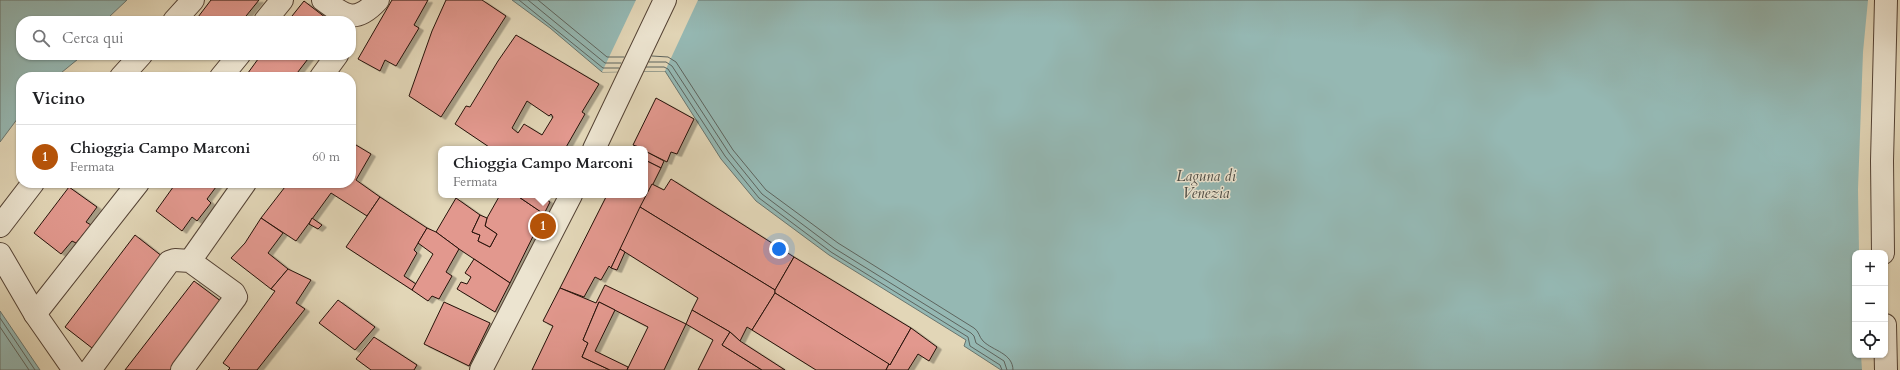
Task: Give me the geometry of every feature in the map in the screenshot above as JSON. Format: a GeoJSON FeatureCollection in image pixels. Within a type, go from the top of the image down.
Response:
{"type":"FeatureCollection","features":[{"type":"Feature","properties":{"kind":"street"},"geometry":{"type":"LineString","coordinates":[[179,16],[193,0]]}},
{"type":"Feature","properties":{"kind":"street"},"geometry":{"type":"LineString","coordinates":[[269,16],[282,0]]}},
{"type":"Feature","properties":{"kind":"street"},"geometry":{"type":"LineString","coordinates":[[323,0],[347,16]]}},
{"type":"Feature","properties":{"kind":"street"},"geometry":{"type":"LineString","coordinates":[[356,22],[378,0]]}},
{"type":"Feature","properties":{"kind":"street"},"geometry":{"type":"LineString","coordinates":[[595,146],[665,0]]}},
{"type":"Feature","properties":{"kind":"street"},"geometry":{"type":"LineString","coordinates":[[1883,250],[1882,161],[1886,0]]}},
{"type":"Feature","properties":{"kind":"street"},"geometry":{"type":"LineString","coordinates":[[126,72],[137,60]]}},
{"type":"Feature","properties":{"kind":"street"},"geometry":{"type":"LineString","coordinates":[[225,72],[235,60]]}},
{"type":"Feature","properties":{"kind":"street"},"geometry":{"type":"LineString","coordinates":[[324,72],[333,60]]}},
{"type":"Feature","properties":{"kind":"street"},"geometry":{"type":"LineString","coordinates":[[0,226],[29,188]]}},
{"type":"Feature","properties":{"kind":"street"},"geometry":{"type":"LineString","coordinates":[[35,314],[134,188]]}},
{"type":"Feature","properties":{"kind":"street"},"geometry":{"type":"LineString","coordinates":[[190,261],[242,188]]}},
{"type":"Feature","properties":{"kind":"street"},"geometry":{"type":"LineString","coordinates":[[480,370],[568,198]]}},
{"type":"Feature","properties":{"kind":"street"},"geometry":{"type":"LineString","coordinates":[[0,254],[35,314],[74,370]]}},
{"type":"Feature","properties":{"kind":"street"},"geometry":{"type":"LineString","coordinates":[[90,370],[169,262],[175,260],[190,261],[234,293],[236,297],[182,370]]}},
{"type":"Feature","properties":{"kind":"street"},"geometry":{"type":"LineString","coordinates":[[1886,358],[1886,370]]}},
{"type":"Feature","properties":{"kind":"water"},"geometry":{"type":"Polygon","coordinates":[[[0,0],[127,0],[110,16],[16,16],[16,60],[77,60],[62,72],[16,72],[16,121],[0,142],[0,0]]]}},
{"type":"Feature","properties":{"kind":"water","name":"Laguna di Venezia"},"geometry":{"type":"Polygon","coordinates":[[[512,0],[1900,0],[1900,370],[1001,370],[964,346],[966,340],[829,255],[756,201],[721,159],[665,71],[602,72],[550,28],[512,0]]]}},
{"type":"Feature","properties":{"kind":"water"},"geometry":{"type":"Polygon","coordinates":[[[0,311],[40,370],[0,370],[0,311]]]}},
{"type":"Feature","properties":{"kind":"pier"},"geometry":{"type":"Polygon","coordinates":[[[636,0],[698,0],[665,71],[602,72],[636,0]]]}},
{"type":"Feature","properties":{"kind":"pier"},"geometry":{"type":"Polygon","coordinates":[[[1868,0],[1900,0],[1900,370],[1862,370],[1861,358],[1888,358],[1888,250],[1859,250],[1858,189],[1863,52],[1868,0]]]}},
{"type":"Feature","properties":{"kind":"building"},"geometry":{"type":"Polygon","coordinates":[[[211,0],[259,0],[246,16],[199,16],[211,0]]]}},
{"type":"Feature","properties":{"kind":"building"},"geometry":{"type":"Polygon","coordinates":[[[392,0],[428,0],[414,25],[419,28],[396,66],[385,60],[380,71],[358,59],[392,0]]]}},
{"type":"Feature","properties":{"kind":"building"},"geometry":{"type":"Polygon","coordinates":[[[446,0],[482,0],[506,16],[441,117],[409,96],[432,31],[446,0]]]}},
{"type":"Feature","properties":{"kind":"building"},"geometry":{"type":"Polygon","coordinates":[[[304,1],[324,16],[292,16],[304,1]]]}},
{"type":"Feature","properties":{"kind":"building"},"geometry":{"type":"Polygon","coordinates":[[[516,35],[599,84],[582,112],[585,114],[567,146],[488,146],[455,124],[466,106],[470,107],[516,35]],[[527,101],[512,128],[518,133],[524,124],[542,135],[553,117],[551,114],[549,116],[527,101]]]}},
{"type":"Feature","properties":{"kind":"building"},"geometry":{"type":"Polygon","coordinates":[[[257,60],[307,60],[298,72],[249,72],[257,60]]]}},
{"type":"Feature","properties":{"kind":"building"},"geometry":{"type":"Polygon","coordinates":[[[656,98],[694,119],[677,154],[671,152],[667,162],[648,152],[648,146],[633,145],[656,98]]]}},
{"type":"Feature","properties":{"kind":"building"},"geometry":{"type":"Polygon","coordinates":[[[356,145],[371,154],[356,180],[356,145]]]}},
{"type":"Feature","properties":{"kind":"building"},"geometry":{"type":"Polygon","coordinates":[[[648,153],[664,161],[661,168],[648,162],[648,153]]]}},
{"type":"Feature","properties":{"kind":"building"},"geometry":{"type":"Polygon","coordinates":[[[648,162],[661,168],[648,194],[648,162]]]}},
{"type":"Feature","properties":{"kind":"building"},"geometry":{"type":"Polygon","coordinates":[[[671,179],[794,257],[775,290],[640,207],[645,198],[648,198],[648,192],[652,184],[664,190],[671,179]]]}},
{"type":"Feature","properties":{"kind":"building"},"geometry":{"type":"Polygon","coordinates":[[[356,180],[380,197],[367,216],[331,193],[296,241],[261,218],[284,188],[356,188],[356,180]]]}},
{"type":"Feature","properties":{"kind":"building"},"geometry":{"type":"Polygon","coordinates":[[[68,188],[97,207],[86,222],[91,225],[76,243],[72,241],[61,254],[34,233],[68,188]]]}},
{"type":"Feature","properties":{"kind":"building"},"geometry":{"type":"Polygon","coordinates":[[[172,188],[215,188],[207,199],[211,203],[197,221],[192,217],[182,231],[156,211],[172,188]]]}},
{"type":"Feature","properties":{"kind":"building"},"geometry":{"type":"Polygon","coordinates":[[[380,197],[427,228],[414,250],[417,253],[404,276],[416,284],[412,290],[346,247],[380,197]]]}},
{"type":"Feature","properties":{"kind":"building"},"geometry":{"type":"Polygon","coordinates":[[[456,198],[480,215],[472,232],[480,235],[478,241],[490,247],[497,234],[485,226],[487,218],[498,198],[520,198],[544,214],[510,283],[436,232],[456,198]]]}},
{"type":"Feature","properties":{"kind":"building"},"geometry":{"type":"Polygon","coordinates":[[[520,198],[544,198],[550,202],[544,214],[520,198]]]}},
{"type":"Feature","properties":{"kind":"building"},"geometry":{"type":"Polygon","coordinates":[[[605,198],[646,198],[611,268],[609,266],[601,280],[595,277],[584,297],[560,288],[605,198]]]}},
{"type":"Feature","properties":{"kind":"building"},"geometry":{"type":"Polygon","coordinates":[[[640,207],[775,290],[775,293],[752,330],[747,327],[740,341],[730,332],[692,310],[698,298],[620,249],[640,207]]]}},
{"type":"Feature","properties":{"kind":"building"},"geometry":{"type":"Polygon","coordinates":[[[480,215],[487,218],[485,226],[497,234],[490,247],[478,241],[480,235],[472,232],[480,215]]]}},
{"type":"Feature","properties":{"kind":"building"},"geometry":{"type":"Polygon","coordinates":[[[261,218],[283,233],[268,253],[288,269],[271,289],[231,258],[245,243],[261,218]]]}},
{"type":"Feature","properties":{"kind":"building"},"geometry":{"type":"Polygon","coordinates":[[[312,218],[322,225],[318,229],[309,224],[312,218]]]}},
{"type":"Feature","properties":{"kind":"building"},"geometry":{"type":"Polygon","coordinates":[[[427,228],[436,232],[459,249],[446,272],[452,276],[439,299],[432,296],[428,301],[412,290],[433,254],[418,243],[427,228]]]}},
{"type":"Feature","properties":{"kind":"building"},"geometry":{"type":"Polygon","coordinates":[[[135,235],[163,257],[92,348],[65,327],[135,235]]]}},
{"type":"Feature","properties":{"kind":"building"},"geometry":{"type":"Polygon","coordinates":[[[620,249],[625,252],[617,270],[611,268],[620,249]]]}},
{"type":"Feature","properties":{"kind":"building"},"geometry":{"type":"Polygon","coordinates":[[[794,257],[911,328],[890,365],[775,293],[775,290],[794,257]]]}},
{"type":"Feature","properties":{"kind":"building"},"geometry":{"type":"Polygon","coordinates":[[[474,259],[510,283],[495,312],[457,289],[461,282],[467,284],[471,277],[465,273],[474,259]]]}},
{"type":"Feature","properties":{"kind":"building"},"geometry":{"type":"Polygon","coordinates":[[[288,269],[311,280],[296,303],[305,309],[257,370],[228,370],[230,368],[223,363],[275,291],[271,289],[288,269]]]}},
{"type":"Feature","properties":{"kind":"building"},"geometry":{"type":"Polygon","coordinates":[[[194,281],[222,302],[176,370],[125,370],[194,281]]]}},
{"type":"Feature","properties":{"kind":"building"},"geometry":{"type":"Polygon","coordinates":[[[605,285],[686,324],[664,370],[627,370],[648,327],[599,302],[583,340],[588,343],[582,357],[610,370],[532,370],[553,326],[543,321],[560,288],[596,303],[605,285]]]}},
{"type":"Feature","properties":{"kind":"building"},"geometry":{"type":"Polygon","coordinates":[[[775,293],[889,364],[886,370],[816,370],[752,330],[775,293]]]}},
{"type":"Feature","properties":{"kind":"building"},"geometry":{"type":"Polygon","coordinates":[[[338,300],[375,327],[355,350],[319,323],[338,300]]]}},
{"type":"Feature","properties":{"kind":"building"},"geometry":{"type":"Polygon","coordinates":[[[444,302],[490,323],[469,366],[424,344],[444,302]]]}},
{"type":"Feature","properties":{"kind":"building"},"geometry":{"type":"Polygon","coordinates":[[[599,302],[615,310],[595,351],[628,367],[627,370],[610,370],[582,357],[588,343],[583,340],[599,302]]]}},
{"type":"Feature","properties":{"kind":"building"},"geometry":{"type":"Polygon","coordinates":[[[692,310],[730,332],[722,345],[762,370],[698,370],[713,340],[686,324],[692,310]]]}},
{"type":"Feature","properties":{"kind":"building"},"geometry":{"type":"Polygon","coordinates":[[[911,328],[937,347],[929,361],[918,354],[908,370],[886,370],[889,364],[890,365],[911,328]]]}},
{"type":"Feature","properties":{"kind":"building"},"geometry":{"type":"Polygon","coordinates":[[[730,332],[740,341],[785,370],[762,370],[722,345],[730,332]]]}},
{"type":"Feature","properties":{"kind":"building"},"geometry":{"type":"Polygon","coordinates":[[[374,337],[417,365],[414,370],[371,370],[356,359],[374,337]]]}},
{"type":"Feature","properties":{"kind":"place","name":"Chioggia Campo Marconi"},"geometry":{"type":"Point","coordinates":[543,226]}}]}
